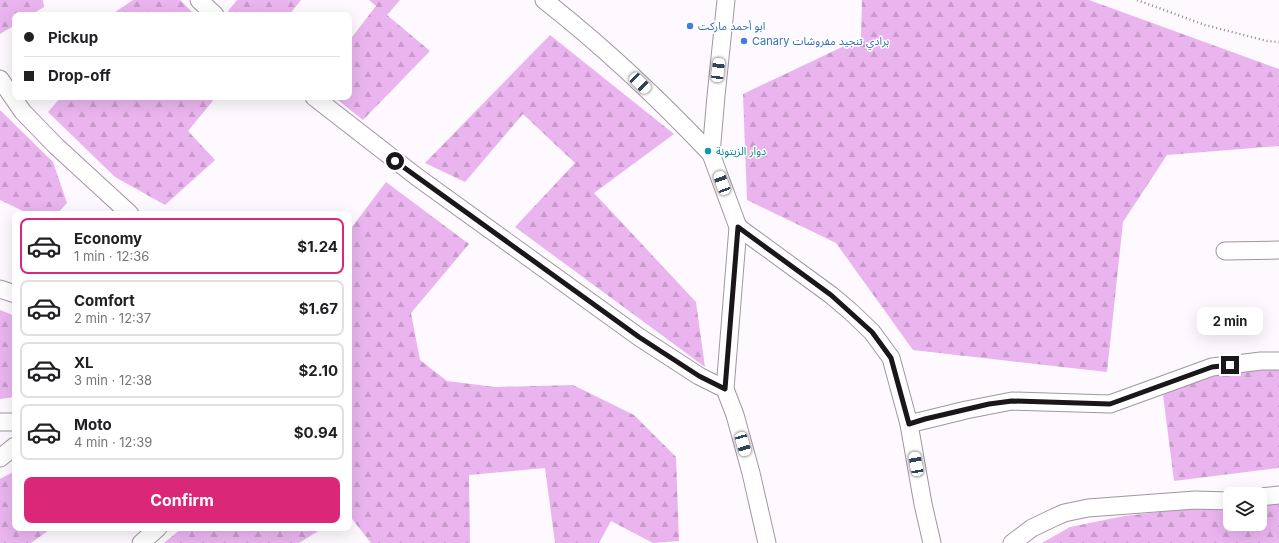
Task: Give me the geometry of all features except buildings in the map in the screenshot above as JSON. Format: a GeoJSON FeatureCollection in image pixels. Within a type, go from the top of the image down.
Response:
{"type":"FeatureCollection","features":[{"type":"Feature","properties":{"kind":"street"},"geometry":{"type":"LineString","coordinates":[[199,0],[212,12]]}},
{"type":"Feature","properties":{"kind":"street"},"geometry":{"type":"LineString","coordinates":[[544,0],[572,21],[623,68],[682,123],[711,154],[738,227],[725,389],[735,415],[751,473],[767,543]]}},
{"type":"Feature","properties":{"kind":"street"},"geometry":{"type":"LineString","coordinates":[[711,154],[726,0]]}},
{"type":"Feature","properties":{"kind":"street"},"geometry":{"type":"LineString","coordinates":[[0,79],[12,96]]}},
{"type":"Feature","properties":{"kind":"street"},"geometry":{"type":"LineString","coordinates":[[15,100],[23,112],[56,146],[127,211]]}},
{"type":"Feature","properties":{"kind":"street"},"geometry":{"type":"LineString","coordinates":[[318,100],[417,177],[639,337],[699,376],[725,389]]}},
{"type":"Feature","properties":{"kind":"street"},"geometry":{"type":"LineString","coordinates":[[738,227],[831,295],[872,332],[891,358],[909,424],[923,504],[932,543]]}},
{"type":"Feature","properties":{"kind":"street"},"geometry":{"type":"LineString","coordinates":[[1225,251],[1279,250]]}},
{"type":"Feature","properties":{"kind":"street"},"geometry":{"type":"LineString","coordinates":[[0,289],[12,293]]}},
{"type":"Feature","properties":{"kind":"street"},"geometry":{"type":"LineString","coordinates":[[909,424],[989,404],[1012,401],[1110,404],[1212,367],[1261,361],[1279,362]]}},
{"type":"Feature","properties":{"kind":"street"},"geometry":{"type":"LineString","coordinates":[[0,422],[12,422]]}},
{"type":"Feature","properties":{"kind":"street"},"geometry":{"type":"LineString","coordinates":[[0,458],[12,448]]}},
{"type":"Feature","properties":{"kind":"street"},"geometry":{"type":"LineString","coordinates":[[1267,496],[1279,495]]}},
{"type":"Feature","properties":{"kind":"street"},"geometry":{"type":"LineString","coordinates":[[1012,543],[1032,528],[1053,518],[1064,513],[1088,508],[1195,500],[1223,501]]}},
{"type":"Feature","properties":{"kind":"street"},"geometry":{"type":"LineString","coordinates":[[141,543],[155,531]]}},
{"type":"Feature","properties":{"kind":"path"},"geometry":{"type":"LineString","coordinates":[[1137,0],[1205,25],[1267,41],[1279,42]]}},
{"type":"Feature","properties":{"kind":"green space"},"geometry":{"type":"Polygon","coordinates":[[[0,0],[43,0],[44,7],[36,12],[12,12],[12,27],[0,34],[0,0]]]}},
{"type":"Feature","properties":{"kind":"green space"},"geometry":{"type":"Polygon","coordinates":[[[133,0],[180,0],[192,12],[115,12],[133,0]]]}},
{"type":"Feature","properties":{"kind":"green space"},"geometry":{"type":"Polygon","coordinates":[[[237,0],[301,0],[291,12],[228,11],[237,0]]]}},
{"type":"Feature","properties":{"kind":"green space"},"geometry":{"type":"Polygon","coordinates":[[[369,0],[400,0],[387,15],[430,51],[363,120],[338,100],[352,100],[352,37],[376,6],[369,0]]]}},
{"type":"Feature","properties":{"kind":"green space"},"geometry":{"type":"Polygon","coordinates":[[[862,0],[1089,0],[1279,69],[1279,146],[1167,155],[1123,222],[1107,372],[913,350],[836,243],[747,200],[743,94],[861,38],[862,0]]]}},
{"type":"Feature","properties":{"kind":"green space"},"geometry":{"type":"Polygon","coordinates":[[[550,35],[674,134],[594,193],[696,302],[705,367],[515,227],[575,163],[523,114],[465,182],[425,163],[550,35]]]}},
{"type":"Feature","properties":{"kind":"green space"},"geometry":{"type":"Polygon","coordinates":[[[58,100],[214,100],[188,131],[215,160],[165,205],[115,177],[48,112],[58,100]]]}},
{"type":"Feature","properties":{"kind":"green space"},"geometry":{"type":"Polygon","coordinates":[[[0,110],[53,162],[67,203],[60,211],[23,211],[0,200],[0,110]]]}},
{"type":"Feature","properties":{"kind":"green space"},"geometry":{"type":"Polygon","coordinates":[[[386,182],[469,244],[411,313],[420,360],[447,381],[495,387],[573,385],[634,415],[676,457],[679,541],[653,543],[611,521],[599,543],[555,543],[545,468],[469,475],[470,543],[371,543],[352,519],[352,227],[386,182]]]}},
{"type":"Feature","properties":{"kind":"green space"},"geometry":{"type":"Polygon","coordinates":[[[0,310],[12,315],[12,397],[0,399],[0,310]]]}},
{"type":"Feature","properties":{"kind":"green space"},"geometry":{"type":"Polygon","coordinates":[[[1268,365],[1279,365],[1279,468],[1174,481],[1163,395],[1201,378],[1268,365]]]}},
{"type":"Feature","properties":{"kind":"green space"},"geometry":{"type":"Polygon","coordinates":[[[12,473],[12,531],[48,531],[31,543],[0,543],[0,479],[12,473]]]}},
{"type":"Feature","properties":{"kind":"green space"},"geometry":{"type":"Polygon","coordinates":[[[1279,499],[1279,543],[1042,543],[1070,527],[1124,516],[1223,505],[1223,531],[1267,531],[1267,500],[1279,499]]]}},
{"type":"Feature","properties":{"kind":"green space"},"geometry":{"type":"Polygon","coordinates":[[[178,531],[318,531],[299,543],[164,543],[178,531]]]}},
{"type":"Feature","properties":{"kind":"place","name":"ابو أحمد ماركت"},"geometry":{"type":"Point","coordinates":[690,26]}},
{"type":"Feature","properties":{"kind":"place","name":"Canary برادي تنجيد مفروشات"},"geometry":{"type":"Point","coordinates":[744,41]}},
{"type":"Feature","properties":{"kind":"place","name":"دوار الزيتونة"},"geometry":{"type":"Point","coordinates":[708,151]}},
{"type":"Feature","properties":{"kind":"route"},"geometry":{"type":"LineString","coordinates":[[395,161],[639,337],[699,376],[725,389],[738,227],[831,295],[872,332],[891,358],[909,424],[989,404],[1012,401],[1110,404],[1212,367],[1230,365]]}}]}
